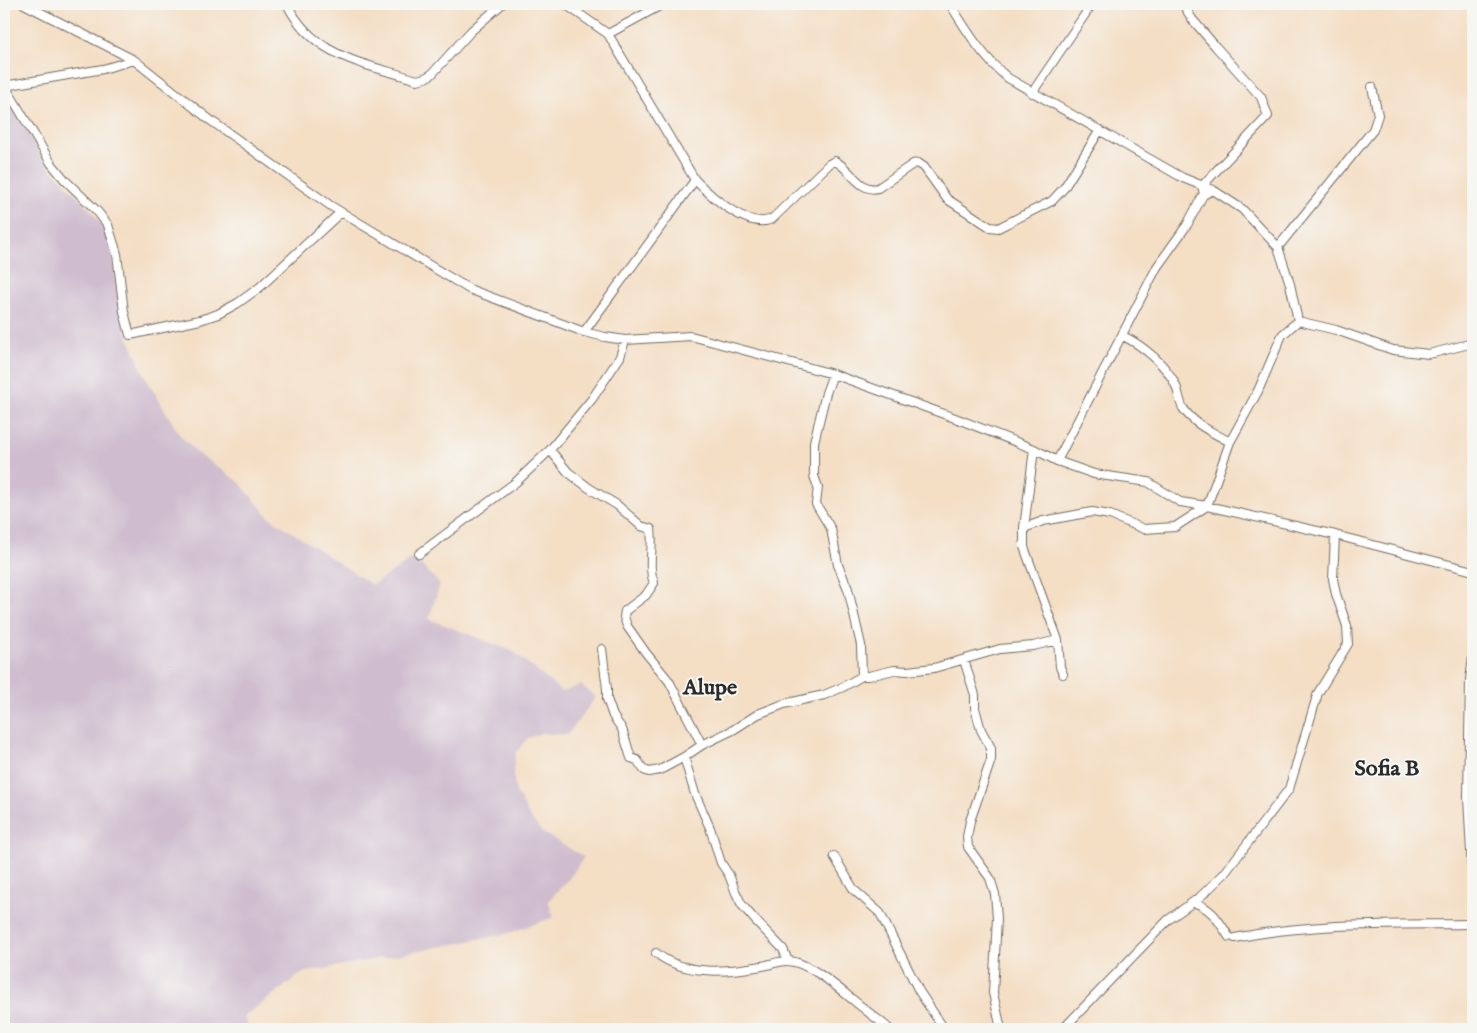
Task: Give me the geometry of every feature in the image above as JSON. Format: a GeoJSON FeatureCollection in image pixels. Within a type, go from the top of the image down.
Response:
{"type":"FeatureCollection","features":[{"type":"Feature","properties":{"kind":"street"},"geometry":{"type":"LineString","coordinates":[[24,4],[134,60],[210,120],[341,212],[469,289],[584,332],[625,340],[691,336],[833,374],[1034,449],[1058,461],[1094,474],[1148,482],[1180,502],[1207,506],[1335,535],[1473,571]]}},
{"type":"Feature","properties":{"kind":"street"},"geometry":{"type":"LineString","coordinates":[[287,4],[304,31],[320,45],[338,55],[417,80],[432,74],[471,32],[502,4]]}},
{"type":"Feature","properties":{"kind":"street"},"geometry":{"type":"LineString","coordinates":[[565,4],[608,34],[695,180],[732,211],[756,222],[765,222],[772,219],[829,164],[835,161],[841,164],[865,187],[872,190],[878,188],[913,164],[918,163],[924,167],[947,199],[990,227],[998,228],[1052,201],[1064,188],[1100,130]]}},
{"type":"Feature","properties":{"kind":"street"},"geometry":{"type":"LineString","coordinates":[[608,34],[663,4]]}},
{"type":"Feature","properties":{"kind":"street"},"geometry":{"type":"LineString","coordinates":[[950,4],[970,37],[997,70],[1032,93],[1183,178],[1214,190],[1242,209],[1278,247],[1290,284],[1298,321]]}},
{"type":"Feature","properties":{"kind":"street"},"geometry":{"type":"LineString","coordinates":[[1032,93],[1092,4]]}},
{"type":"Feature","properties":{"kind":"street"},"geometry":{"type":"LineString","coordinates":[[1058,461],[1157,267],[1187,225],[1203,195],[1202,186],[1268,116],[1261,97],[1192,19],[1183,4]]}},
{"type":"Feature","properties":{"kind":"street"},"geometry":{"type":"LineString","coordinates":[[134,60],[103,69],[4,86],[51,163],[65,180],[97,211],[108,226],[117,254],[124,312],[130,335],[200,320],[218,314],[238,303],[260,287],[341,212]]}},
{"type":"Feature","properties":{"kind":"street"},"geometry":{"type":"LineString","coordinates":[[1278,247],[1373,130],[1378,115],[1372,87]]}},
{"type":"Feature","properties":{"kind":"street"},"geometry":{"type":"LineString","coordinates":[[584,332],[695,180]]}},
{"type":"Feature","properties":{"kind":"street"},"geometry":{"type":"LineString","coordinates":[[1203,195],[1214,190]]}},
{"type":"Feature","properties":{"kind":"street"},"geometry":{"type":"LineString","coordinates":[[1298,321],[1336,330],[1393,350],[1430,354],[1473,343]]}},
{"type":"Feature","properties":{"kind":"street"},"geometry":{"type":"LineString","coordinates":[[1024,528],[1043,521],[1092,512],[1110,515],[1144,529],[1175,528],[1207,506],[1230,442],[1258,391],[1282,335],[1298,321]]}},
{"type":"Feature","properties":{"kind":"street"},"geometry":{"type":"LineString","coordinates":[[1123,336],[1142,347],[1170,375],[1176,385],[1182,407],[1190,416],[1230,442]]}},
{"type":"Feature","properties":{"kind":"street"},"geometry":{"type":"LineString","coordinates":[[419,554],[516,482],[550,450],[596,392],[620,357],[625,340]]}},
{"type":"Feature","properties":{"kind":"street"},"geometry":{"type":"LineString","coordinates":[[833,374],[826,393],[814,442],[814,476],[818,487],[816,504],[831,529],[838,565],[848,589],[862,645],[862,676]]}},
{"type":"Feature","properties":{"kind":"street"},"geometry":{"type":"LineString","coordinates":[[1034,449],[1024,528],[1024,547],[1058,640],[1060,667],[1063,674]]}},
{"type":"Feature","properties":{"kind":"street"},"geometry":{"type":"LineString","coordinates":[[550,450],[568,472],[589,488],[617,505],[641,526],[651,529],[653,539],[650,575],[654,583],[646,595],[625,611],[624,617],[627,626],[641,646],[669,681],[702,745]]}},
{"type":"Feature","properties":{"kind":"street"},"geometry":{"type":"LineString","coordinates":[[1063,1029],[1168,920],[1224,874],[1280,804],[1289,789],[1318,693],[1348,644],[1347,626],[1333,579],[1335,535]]}},
{"type":"Feature","properties":{"kind":"street"},"geometry":{"type":"LineString","coordinates":[[602,649],[607,682],[607,699],[613,716],[622,729],[631,758],[636,760],[644,770],[650,772],[660,770],[758,714],[784,704],[824,695],[862,676],[894,670],[925,669],[1000,650],[1033,646],[1058,640]]}},
{"type":"Feature","properties":{"kind":"street"},"geometry":{"type":"LineString","coordinates":[[1473,657],[1470,680],[1468,797],[1473,889]]}},
{"type":"Feature","properties":{"kind":"street"},"geometry":{"type":"LineString","coordinates":[[964,660],[975,695],[975,708],[980,730],[991,748],[991,760],[967,837],[968,847],[990,878],[995,894],[997,918],[993,993],[1001,1029]]}},
{"type":"Feature","properties":{"kind":"street"},"geometry":{"type":"LineString","coordinates":[[684,757],[695,794],[710,828],[721,863],[742,905],[783,949],[788,961]]}},
{"type":"Feature","properties":{"kind":"street"},"geometry":{"type":"LineString","coordinates":[[834,856],[854,890],[880,913],[919,991],[944,1029]]}},
{"type":"Feature","properties":{"kind":"street"},"geometry":{"type":"LineString","coordinates":[[1204,892],[1205,906]]}},
{"type":"Feature","properties":{"kind":"street"},"geometry":{"type":"LineString","coordinates":[[1192,902],[1205,906],[1232,938],[1269,931],[1382,924],[1473,924]]}},
{"type":"Feature","properties":{"kind":"street"},"geometry":{"type":"LineString","coordinates":[[656,953],[666,961],[688,969],[733,970],[788,961],[802,965],[821,975],[889,1029]]}},
{"type":"Feature","properties":{"kind":"shaded area"},"geometry":{"type":"Polygon","coordinates":[[[4,89],[50,168],[86,205],[108,234],[120,306],[127,335],[145,376],[179,434],[197,453],[238,481],[269,517],[372,585],[414,558],[440,584],[429,619],[514,652],[562,692],[581,685],[596,697],[567,735],[541,733],[528,738],[516,752],[513,770],[515,789],[529,816],[542,832],[584,857],[568,880],[548,901],[554,917],[506,934],[302,973],[244,1017],[250,1029],[4,1029],[4,89]]]}},
{"type":"Feature","properties":{"kind":"district","name":"Alupe"},"geometry":{"type":"Point","coordinates":[710,688]}},
{"type":"Feature","properties":{"kind":"district","name":"Sofia B"},"geometry":{"type":"Point","coordinates":[1387,769]}}]}
